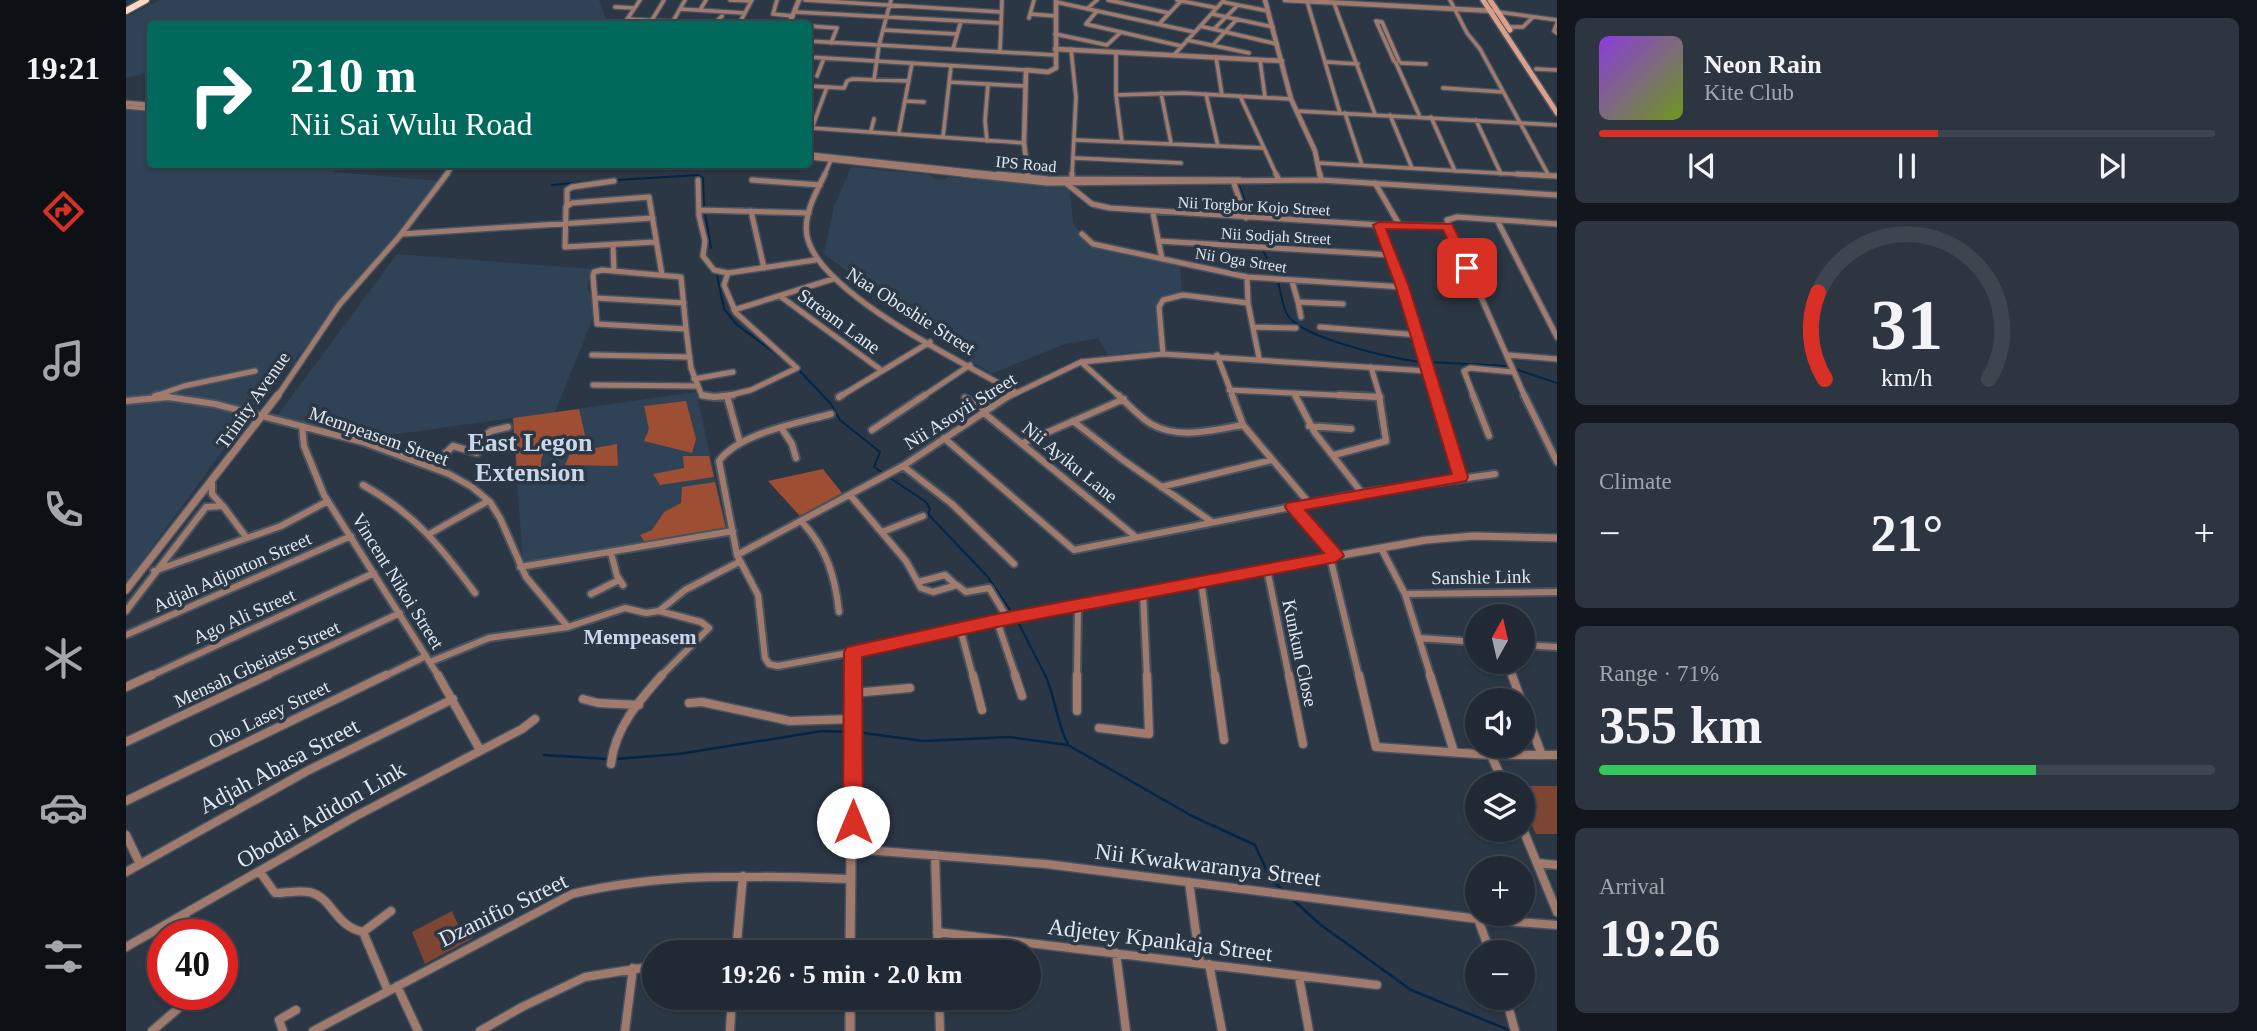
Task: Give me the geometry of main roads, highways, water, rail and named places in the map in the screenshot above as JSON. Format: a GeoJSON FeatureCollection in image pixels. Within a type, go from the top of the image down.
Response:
{"type":"FeatureCollection","features":[{"type":"Feature","properties":{"kind":"highway"},"geometry":{"type":"LineString","coordinates":[[126,5],[137,0]]}},
{"type":"Feature","properties":{"kind":"highway"},"geometry":{"type":"LineString","coordinates":[[126,11],[146,0]]}},
{"type":"Feature","properties":{"kind":"main road"},"geometry":{"type":"LineString","coordinates":[[1483,0],[1557,113]]}},
{"type":"Feature","properties":{"kind":"main road"},"geometry":{"type":"LineString","coordinates":[[1490,0],[1557,102]]}},
{"type":"Feature","properties":{"kind":"waterway"},"geometry":{"type":"LineString","coordinates":[[617,180],[698,175],[703,178],[704,207]]}},
{"type":"Feature","properties":{"kind":"waterway"},"geometry":{"type":"LineString","coordinates":[[552,185],[593,181]]}},
{"type":"Feature","properties":{"kind":"waterway"},"geometry":{"type":"LineString","coordinates":[[1239,185],[1250,214]]}},
{"type":"Feature","properties":{"kind":"waterway"},"geometry":{"type":"LineString","coordinates":[[705,213],[711,248]]}},
{"type":"Feature","properties":{"kind":"waterway"},"geometry":{"type":"LineString","coordinates":[[1263,251],[1276,275]]}},
{"type":"Feature","properties":{"kind":"waterway"},"geometry":{"type":"LineString","coordinates":[[717,275],[724,309],[737,325],[785,360]]}},
{"type":"Feature","properties":{"kind":"waterway"},"geometry":{"type":"LineString","coordinates":[[1278,282],[1287,314],[1295,323],[1309,331],[1347,346],[1419,362]]}},
{"type":"Feature","properties":{"kind":"waterway"},"geometry":{"type":"LineString","coordinates":[[1430,362],[1506,366]]}},
{"type":"Feature","properties":{"kind":"waterway"},"geometry":{"type":"LineString","coordinates":[[798,369],[831,404],[840,420],[880,452],[874,467],[883,473]]}},
{"type":"Feature","properties":{"kind":"waterway"},"geometry":{"type":"LineString","coordinates":[[1518,370],[1557,383]]}},
{"type":"Feature","properties":{"kind":"waterway"},"geometry":{"type":"LineString","coordinates":[[890,478],[926,502],[930,509],[928,514],[987,576],[1012,613]]}},
{"type":"Feature","properties":{"kind":"waterway"},"geometry":{"type":"LineString","coordinates":[[1018,622],[1045,675]]}},
{"type":"Feature","properties":{"kind":"waterway"},"geometry":{"type":"LineString","coordinates":[[1045,675],[1068,744]]}},
{"type":"Feature","properties":{"kind":"waterway"},"geometry":{"type":"LineString","coordinates":[[616,759],[679,754],[822,731],[850,732]]}},
{"type":"Feature","properties":{"kind":"waterway"},"geometry":{"type":"LineString","coordinates":[[856,732],[924,741],[1009,737],[1068,745],[1192,816],[1255,845],[1271,880],[1284,891]]}},
{"type":"Feature","properties":{"kind":"waterway"},"geometry":{"type":"LineString","coordinates":[[544,755],[607,759]]}},
{"type":"Feature","properties":{"kind":"waterway"},"geometry":{"type":"LineString","coordinates":[[1293,900],[1321,925],[1411,990],[1511,1031]]}},
{"type":"Feature","properties":{"kind":"district","name":"East Legon Extension"},"geometry":{"type":"Point","coordinates":[530,457]}},
{"type":"Feature","properties":{"kind":"district","name":"Mempeasem"},"geometry":{"type":"Point","coordinates":[640,637]}}]}
